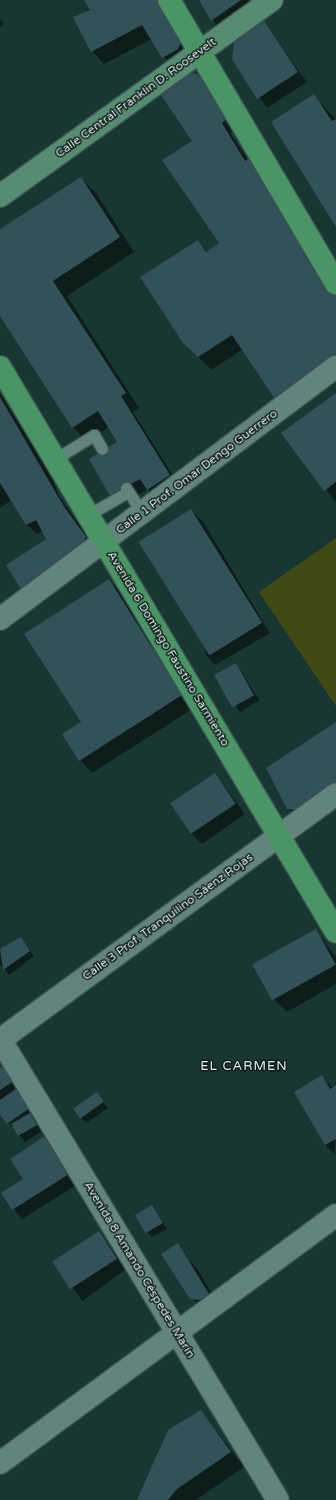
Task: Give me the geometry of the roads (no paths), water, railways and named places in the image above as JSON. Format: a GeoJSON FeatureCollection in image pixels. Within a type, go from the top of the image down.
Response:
{"type":"FeatureCollection","features":[{"type":"Feature","properties":{"kind":"main road"},"geometry":{"type":"LineString","coordinates":[[169,0],[336,283]]}},
{"type":"Feature","properties":{"kind":"main road","name":"Calle Central Franklin D. Roosevelt"},"geometry":{"type":"LineString","coordinates":[[0,196],[272,0]]}},
{"type":"Feature","properties":{"kind":"main road","name":"Avenida 6 Domingo Faustino Sarmiento"},"geometry":{"type":"LineString","coordinates":[[0,367],[336,932]]}},
{"type":"Feature","properties":{"kind":"street","name":"Calle 1 Prof. Omar Dengo Guerrero"},"geometry":{"type":"LineString","coordinates":[[0,619],[336,367]]}},
{"type":"Feature","properties":{"kind":"street","name":"Calle 3 Prof. Tranquilino Sáenz Rojas"},"geometry":{"type":"LineString","coordinates":[[0,1040],[336,794]]}},
{"type":"Feature","properties":{"kind":"street","name":"Avenida 8 Amando Céspedes Marín"},"geometry":{"type":"LineString","coordinates":[[0,1040],[278,1500]]}},
{"type":"Feature","properties":{"kind":"street"},"geometry":{"type":"LineString","coordinates":[[0,1463],[177,1335],[336,1215]]}},
{"type":"Feature","properties":{"kind":"lane"},"geometry":{"type":"LineString","coordinates":[[55,459],[94,435],[102,449]]}},
{"type":"Feature","properties":{"kind":"lane"},"geometry":{"type":"LineString","coordinates":[[88,515],[127,490],[142,513]]}},
{"type":"Feature","properties":{"kind":"district","name":"EL CARMEN"},"geometry":{"type":"Point","coordinates":[244,1066]}}]}
